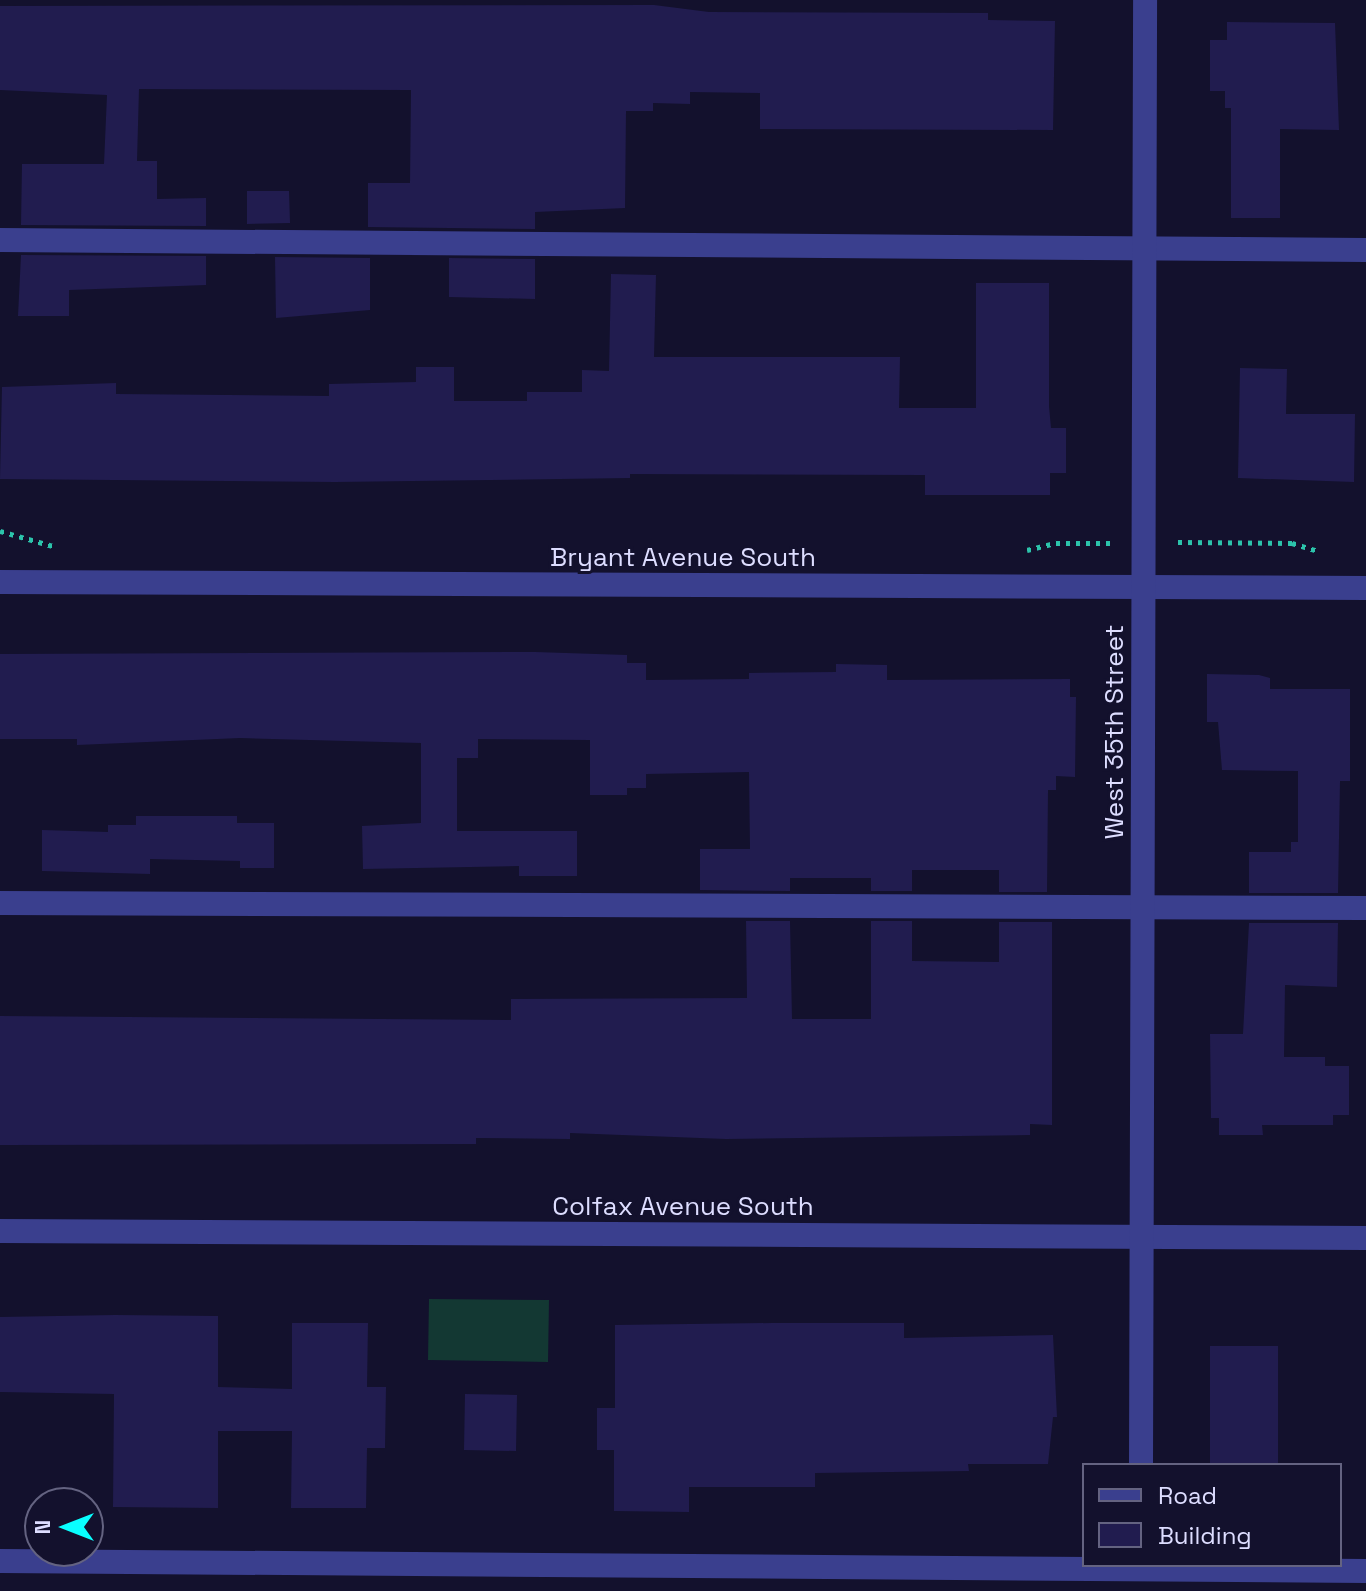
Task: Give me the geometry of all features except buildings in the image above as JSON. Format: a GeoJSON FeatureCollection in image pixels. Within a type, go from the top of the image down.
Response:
{"type":"FeatureCollection","features":[{"type":"Feature","properties":{"kind":"street","name":"West 35th Street"},"geometry":{"type":"LineString","coordinates":[[1141,1463],[1145,0]]}},
{"type":"Feature","properties":{"kind":"street"},"geometry":{"type":"LineString","coordinates":[[0,240],[1366,250]]}},
{"type":"Feature","properties":{"kind":"street","name":"Bryant Avenue South"},"geometry":{"type":"LineString","coordinates":[[0,582],[1366,588]]}},
{"type":"Feature","properties":{"kind":"street"},"geometry":{"type":"LineString","coordinates":[[0,903],[1366,908]]}},
{"type":"Feature","properties":{"kind":"street","name":"Colfax Avenue South"},"geometry":{"type":"LineString","coordinates":[[0,1231],[1366,1238]]}},
{"type":"Feature","properties":{"kind":"street"},"geometry":{"type":"LineString","coordinates":[[0,1561],[900,1580],[1366,1571]]}},
{"type":"Feature","properties":{"kind":"green space"},"geometry":{"type":"Polygon","coordinates":[[[429,1299],[549,1300],[548,1362],[428,1360],[429,1299]]]}}]}
